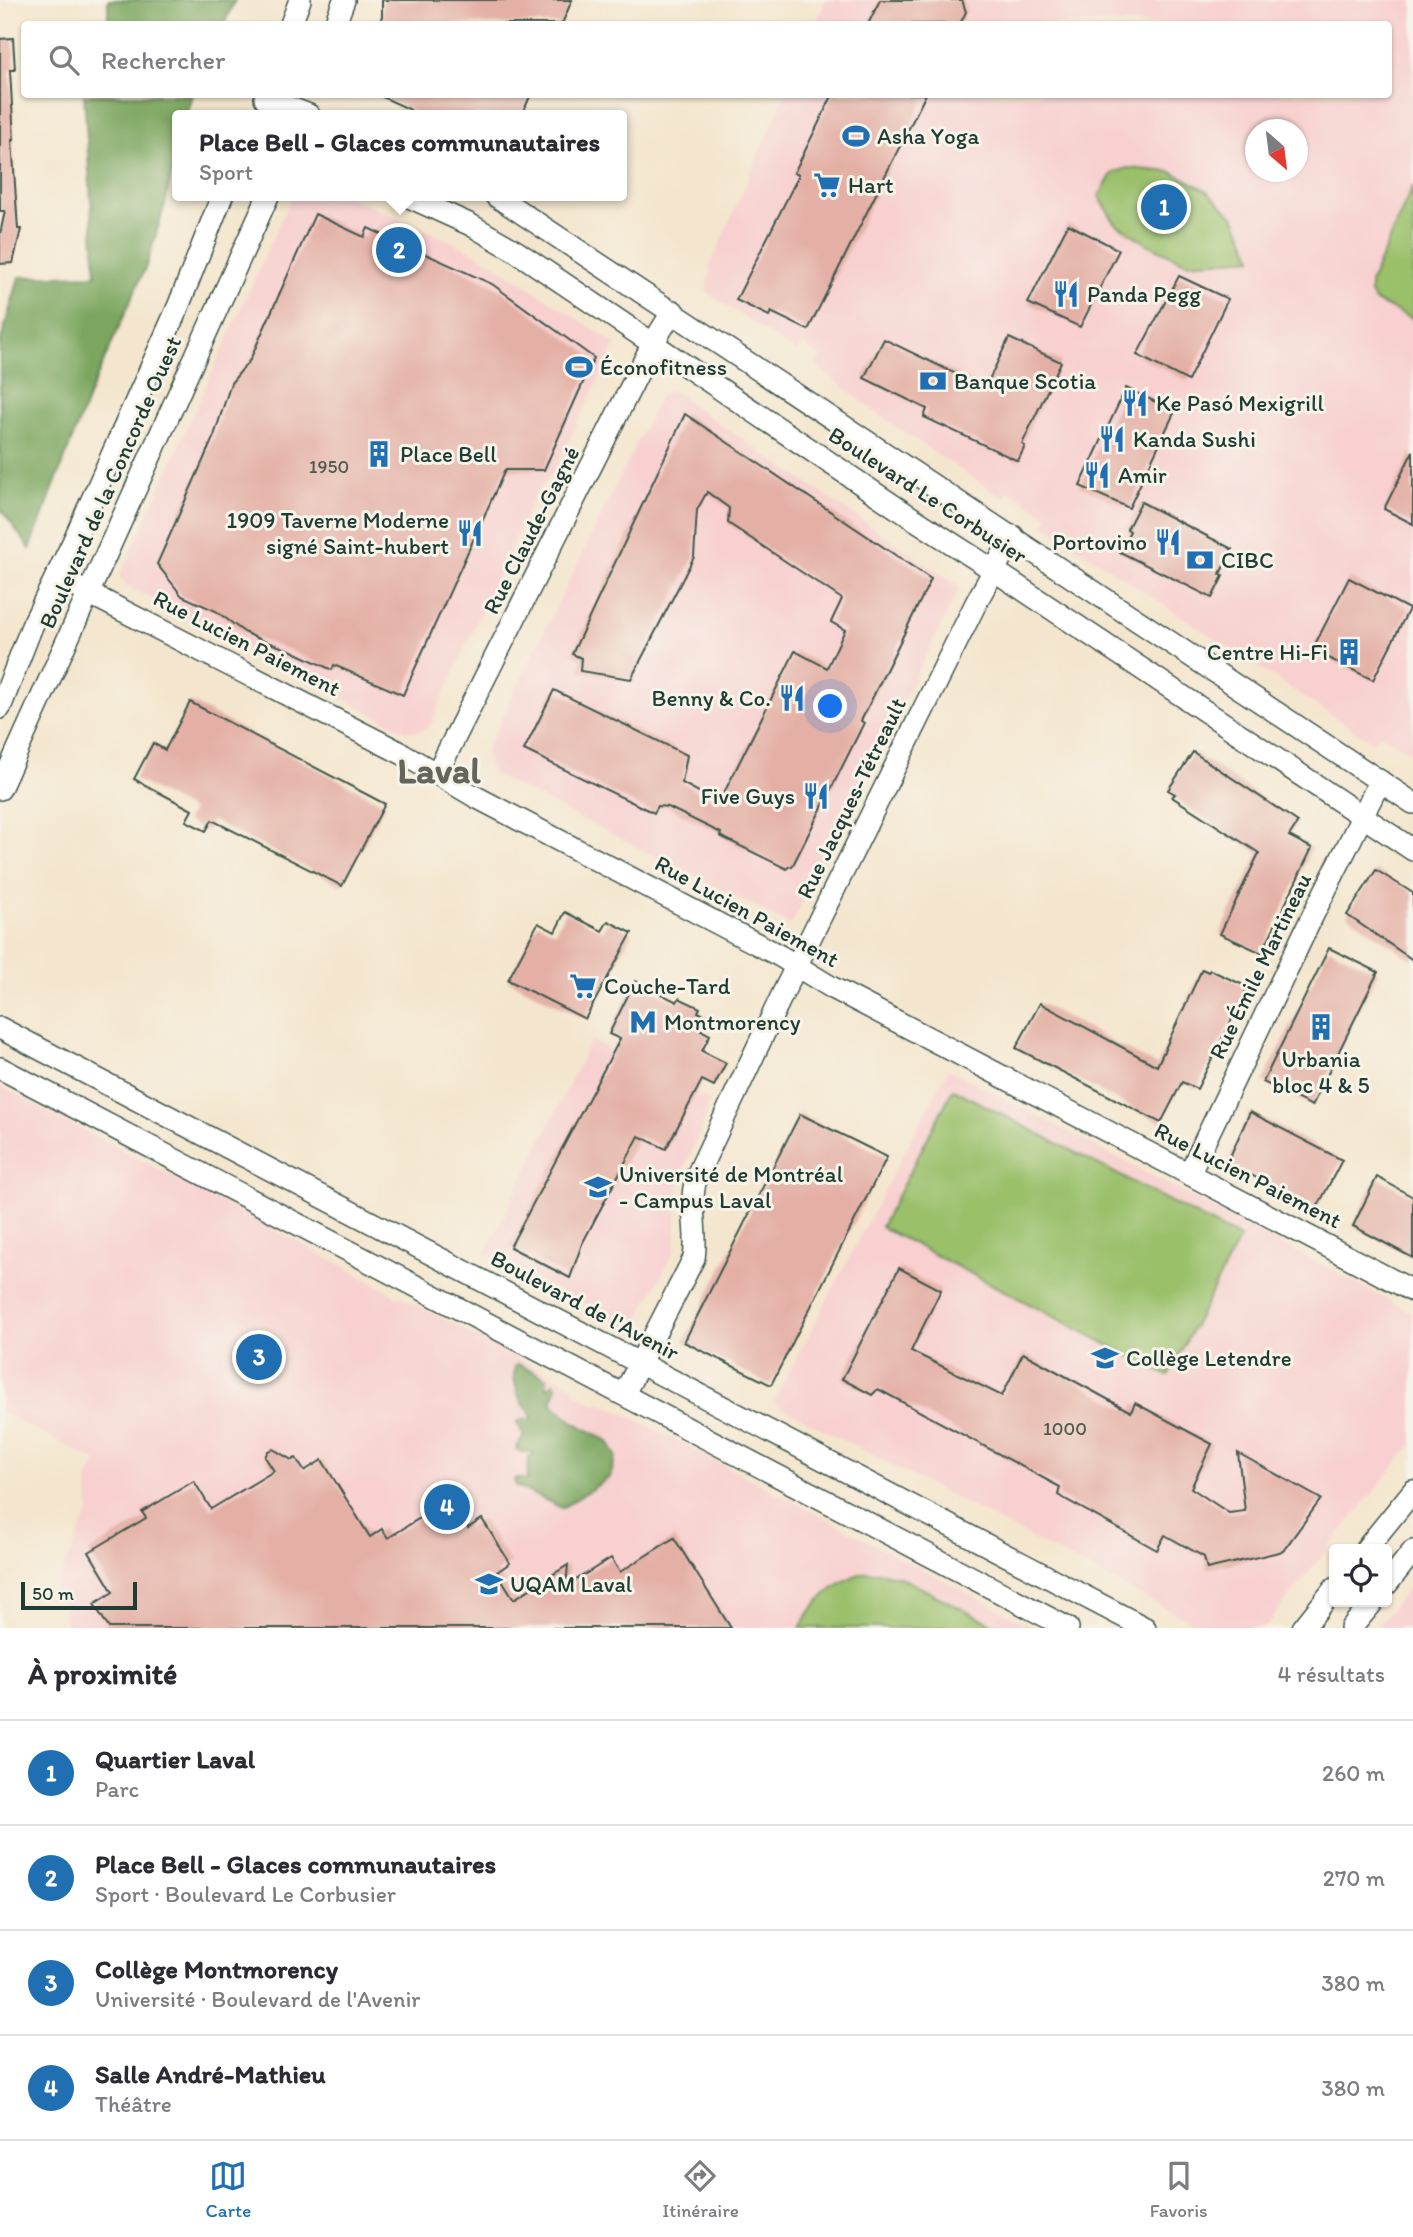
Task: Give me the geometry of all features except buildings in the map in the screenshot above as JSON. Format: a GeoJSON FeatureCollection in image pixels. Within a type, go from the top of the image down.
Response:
{"type":"FeatureCollection","features":[{"type":"Feature","properties":{"kind":"street"},"geometry":{"type":"LineString","coordinates":[[292,21],[300,0]]}},
{"type":"Feature","properties":{"kind":"street"},"geometry":{"type":"LineString","coordinates":[[336,21],[344,0]]}},
{"type":"Feature","properties":{"kind":"street"},"geometry":{"type":"LineString","coordinates":[[262,103],[305,109]]}},
{"type":"Feature","properties":{"kind":"street","name":"Boulevard de la Concorde Ouest"},"geometry":{"type":"LineString","coordinates":[[0,708],[24,644],[57,577],[178,307],[220,201]]}},
{"type":"Feature","properties":{"kind":"street","name":"Boulevard de la Concorde Ouest"},"geometry":{"type":"LineString","coordinates":[[0,789],[266,201]]}},
{"type":"Feature","properties":{"kind":"street","name":"Boulevard Le Corbusier"},"geometry":{"type":"LineString","coordinates":[[419,201],[500,242],[1413,850]]}},
{"type":"Feature","properties":{"kind":"street","name":"Boulevard Le Corbusier"},"geometry":{"type":"LineString","coordinates":[[504,201],[1413,803]]}},
{"type":"Feature","properties":{"kind":"street","name":"Rue Claude-Gagné"},"geometry":{"type":"LineString","coordinates":[[437,773],[653,343],[673,311]]}},
{"type":"Feature","properties":{"kind":"street","name":"Rue Jacques-Tétreault"},"geometry":{"type":"LineString","coordinates":[[624,1394],[694,1258],[693,1193],[696,1178],[797,966],[993,570],[1013,536]]}},
{"type":"Feature","properties":{"kind":"street","name":"Rue Lucien Paiement"},"geometry":{"type":"LineString","coordinates":[[57,577],[437,773],[474,796],[797,966],[831,987],[1413,1291]]}},
{"type":"Feature","properties":{"kind":"street","name":"Rue Émile Martineau"},"geometry":{"type":"LineString","coordinates":[[1188,1174],[1380,781]]}},
{"type":"Feature","properties":{"kind":"street","name":"Boulevard de l'Avenir"},"geometry":{"type":"LineString","coordinates":[[0,1028],[1145,1628]]}},
{"type":"Feature","properties":{"kind":"street"},"geometry":{"type":"LineString","coordinates":[[0,1068],[1068,1628]]}},
{"type":"Feature","properties":{"kind":"street"},"geometry":{"type":"LineString","coordinates":[[1370,1544],[1413,1491]]}},
{"type":"Feature","properties":{"kind":"street"},"geometry":{"type":"LineString","coordinates":[[1392,1578],[1413,1551]]}},
{"type":"Feature","properties":{"kind":"street"},"geometry":{"type":"LineString","coordinates":[[1303,1628],[1329,1595]]}},
{"type":"Feature","properties":{"kind":"street"},"geometry":{"type":"LineString","coordinates":[[1351,1628],[1369,1607]]}},
{"type":"Feature","properties":{"kind":"shaded area"},"geometry":{"type":"Polygon","coordinates":[[[826,0],[1413,0],[1413,754],[1379,734],[1373,743],[1066,540],[1045,525],[1048,516],[1009,491],[1003,498],[908,435],[816,364],[820,357],[803,344],[796,352],[708,293],[706,289],[711,269],[709,268],[784,98],[1392,98],[1392,21],[817,21],[826,0]]]}},
{"type":"Feature","properties":{"kind":"shaded area","name":"Place Bell"},"geometry":{"type":"Polygon","coordinates":[[[290,201],[359,201],[451,241],[488,260],[616,344],[553,473],[536,492],[431,723],[418,732],[405,731],[128,586],[120,576],[290,201]]]}},
{"type":"Feature","properties":{"kind":"shaded area"},"geometry":{"type":"Polygon","coordinates":[[[668,391],[678,394],[960,587],[791,925],[493,774],[485,752],[659,398],[668,391]]]}},
{"type":"Feature","properties":{"kind":"shaded area","name":"Université de Montréal - Campus Laval"},"geometry":{"type":"Polygon","coordinates":[[[591,1040],[709,1101],[706,1118],[678,1183],[675,1249],[634,1329],[486,1253],[591,1040]]]}},
{"type":"Feature","properties":{"kind":"shaded area","name":"Collège Letendre"},"geometry":{"type":"Polygon","coordinates":[[[948,1069],[1413,1313],[1413,1443],[1264,1628],[1203,1628],[773,1403],[948,1069]]]}},
{"type":"Feature","properties":{"kind":"shaded area"},"geometry":{"type":"Polygon","coordinates":[[[0,1086],[336,1262],[392,1293],[396,1298],[402,1297],[575,1387],[573,1392],[597,1405],[600,1402],[638,1420],[1034,1628],[66,1628],[62,1603],[55,1596],[56,1586],[89,1512],[87,1480],[97,1462],[0,1411],[0,1086]]]}},
{"type":"Feature","properties":{"kind":"shaded area"},"geometry":{"type":"Polygon","coordinates":[[[1413,1583],[1413,1628],[1376,1628],[1413,1583]]]}},
{"type":"Feature","properties":{"kind":"green space"},"geometry":{"type":"Polygon","coordinates":[[[108,0],[235,0],[225,21],[108,21],[108,0]]]}},
{"type":"Feature","properties":{"kind":"green space"},"geometry":{"type":"Polygon","coordinates":[[[84,98],[191,98],[188,110],[172,110],[172,171],[147,264],[91,390],[30,549],[0,508],[0,344],[19,277],[96,275],[84,98]]]}},
{"type":"Feature","properties":{"kind":"green space"},"geometry":{"type":"Polygon","coordinates":[[[1127,168],[1172,172],[1206,190],[1235,218],[1253,258],[1187,263],[1147,244],[1115,223],[1099,196],[1112,174],[1127,168]]]}},
{"type":"Feature","properties":{"kind":"green space"},"geometry":{"type":"Polygon","coordinates":[[[1413,186],[1413,319],[1375,301],[1370,294],[1370,283],[1413,186]]]}},
{"type":"Feature","properties":{"kind":"green space"},"geometry":{"type":"Polygon","coordinates":[[[953,1089],[1240,1238],[1168,1376],[881,1227],[953,1089]]]}},
{"type":"Feature","properties":{"kind":"green space"},"geometry":{"type":"Polygon","coordinates":[[[518,1364],[547,1378],[547,1388],[554,1383],[557,1387],[551,1403],[575,1423],[608,1441],[616,1456],[610,1477],[562,1508],[516,1486],[514,1480],[527,1480],[529,1458],[534,1453],[516,1449],[524,1436],[517,1423],[521,1419],[532,1418],[517,1390],[514,1370],[518,1364]]]}},
{"type":"Feature","properties":{"kind":"green space"},"geometry":{"type":"Polygon","coordinates":[[[866,1572],[900,1577],[999,1628],[800,1628],[812,1609],[827,1593],[845,1580],[866,1572]]]}},
{"type":"Feature","properties":{"kind":"place","name":"Asha Yoga"},"geometry":{"type":"Point","coordinates":[856,136]}},
{"type":"Feature","properties":{"kind":"place","name":"Hart"},"geometry":{"type":"Point","coordinates":[827,185]}},
{"type":"Feature","properties":{"kind":"place","name":"Quartier Laval"},"geometry":{"type":"Point","coordinates":[1164,207]}},
{"type":"Feature","properties":{"kind":"place","name":"Place Bell - Glaces communautaires"},"geometry":{"type":"Point","coordinates":[399,250]}},
{"type":"Feature","properties":{"kind":"place","name":"Panda Pegg"},"geometry":{"type":"Point","coordinates":[1066,294]}},
{"type":"Feature","properties":{"kind":"place","name":"Éconofitness"},"geometry":{"type":"Point","coordinates":[579,367]}},
{"type":"Feature","properties":{"kind":"place","name":"Banque Scotia"},"geometry":{"type":"Point","coordinates":[933,381]}},
{"type":"Feature","properties":{"kind":"place","name":"Ke Pasó Mexigrill"},"geometry":{"type":"Point","coordinates":[1135,403]}},
{"type":"Feature","properties":{"kind":"place","name":"Kanda Sushi"},"geometry":{"type":"Point","coordinates":[1112,439]}},
{"type":"Feature","properties":{"kind":"place","name":"Place Bell"},"geometry":{"type":"Point","coordinates":[379,454]}},
{"type":"Feature","properties":{"kind":"place","name":"Amir"},"geometry":{"type":"Point","coordinates":[1097,475]}},
{"type":"Feature","properties":{"kind":"place","name":"1909 Taverne Moderne signé Saint-hubert"},"geometry":{"type":"Point","coordinates":[470,533]}},
{"type":"Feature","properties":{"kind":"place","name":"Portovino"},"geometry":{"type":"Point","coordinates":[1168,542]}},
{"type":"Feature","properties":{"kind":"place","name":"CIBC"},"geometry":{"type":"Point","coordinates":[1200,560]}},
{"type":"Feature","properties":{"kind":"place","name":"Centre Hi-Fi"},"geometry":{"type":"Point","coordinates":[1349,652]}},
{"type":"Feature","properties":{"kind":"place","name":"Benny & Co."},"geometry":{"type":"Point","coordinates":[792,698]}},
{"type":"Feature","properties":{"kind":"place","name":"Five Guys"},"geometry":{"type":"Point","coordinates":[816,796]}},
{"type":"Feature","properties":{"kind":"place","name":"Couche-Tard"},"geometry":{"type":"Point","coordinates":[583,986]}},
{"type":"Feature","properties":{"kind":"place","name":"Montmorency"},"geometry":{"type":"Point","coordinates":[643,1022]}},
{"type":"Feature","properties":{"kind":"place","name":"Urbania bloc 4 & 5"},"geometry":{"type":"Point","coordinates":[1321,1027]}},
{"type":"Feature","properties":{"kind":"place","name":"Université de Montréal - Campus Laval"},"geometry":{"type":"Point","coordinates":[598,1187]}},
{"type":"Feature","properties":{"kind":"place","name":"Collège Montmorency"},"geometry":{"type":"Point","coordinates":[259,1357]}},
{"type":"Feature","properties":{"kind":"place","name":"Collège Letendre"},"geometry":{"type":"Point","coordinates":[1105,1358]}},
{"type":"Feature","properties":{"kind":"place","name":"Salle André-Mathieu"},"geometry":{"type":"Point","coordinates":[447,1507]}},
{"type":"Feature","properties":{"kind":"place","name":"UQAM Laval"},"geometry":{"type":"Point","coordinates":[489,1584]}},
{"type":"Feature","properties":{"kind":"district","name":"Laval"},"geometry":{"type":"Point","coordinates":[439,770]}}]}
